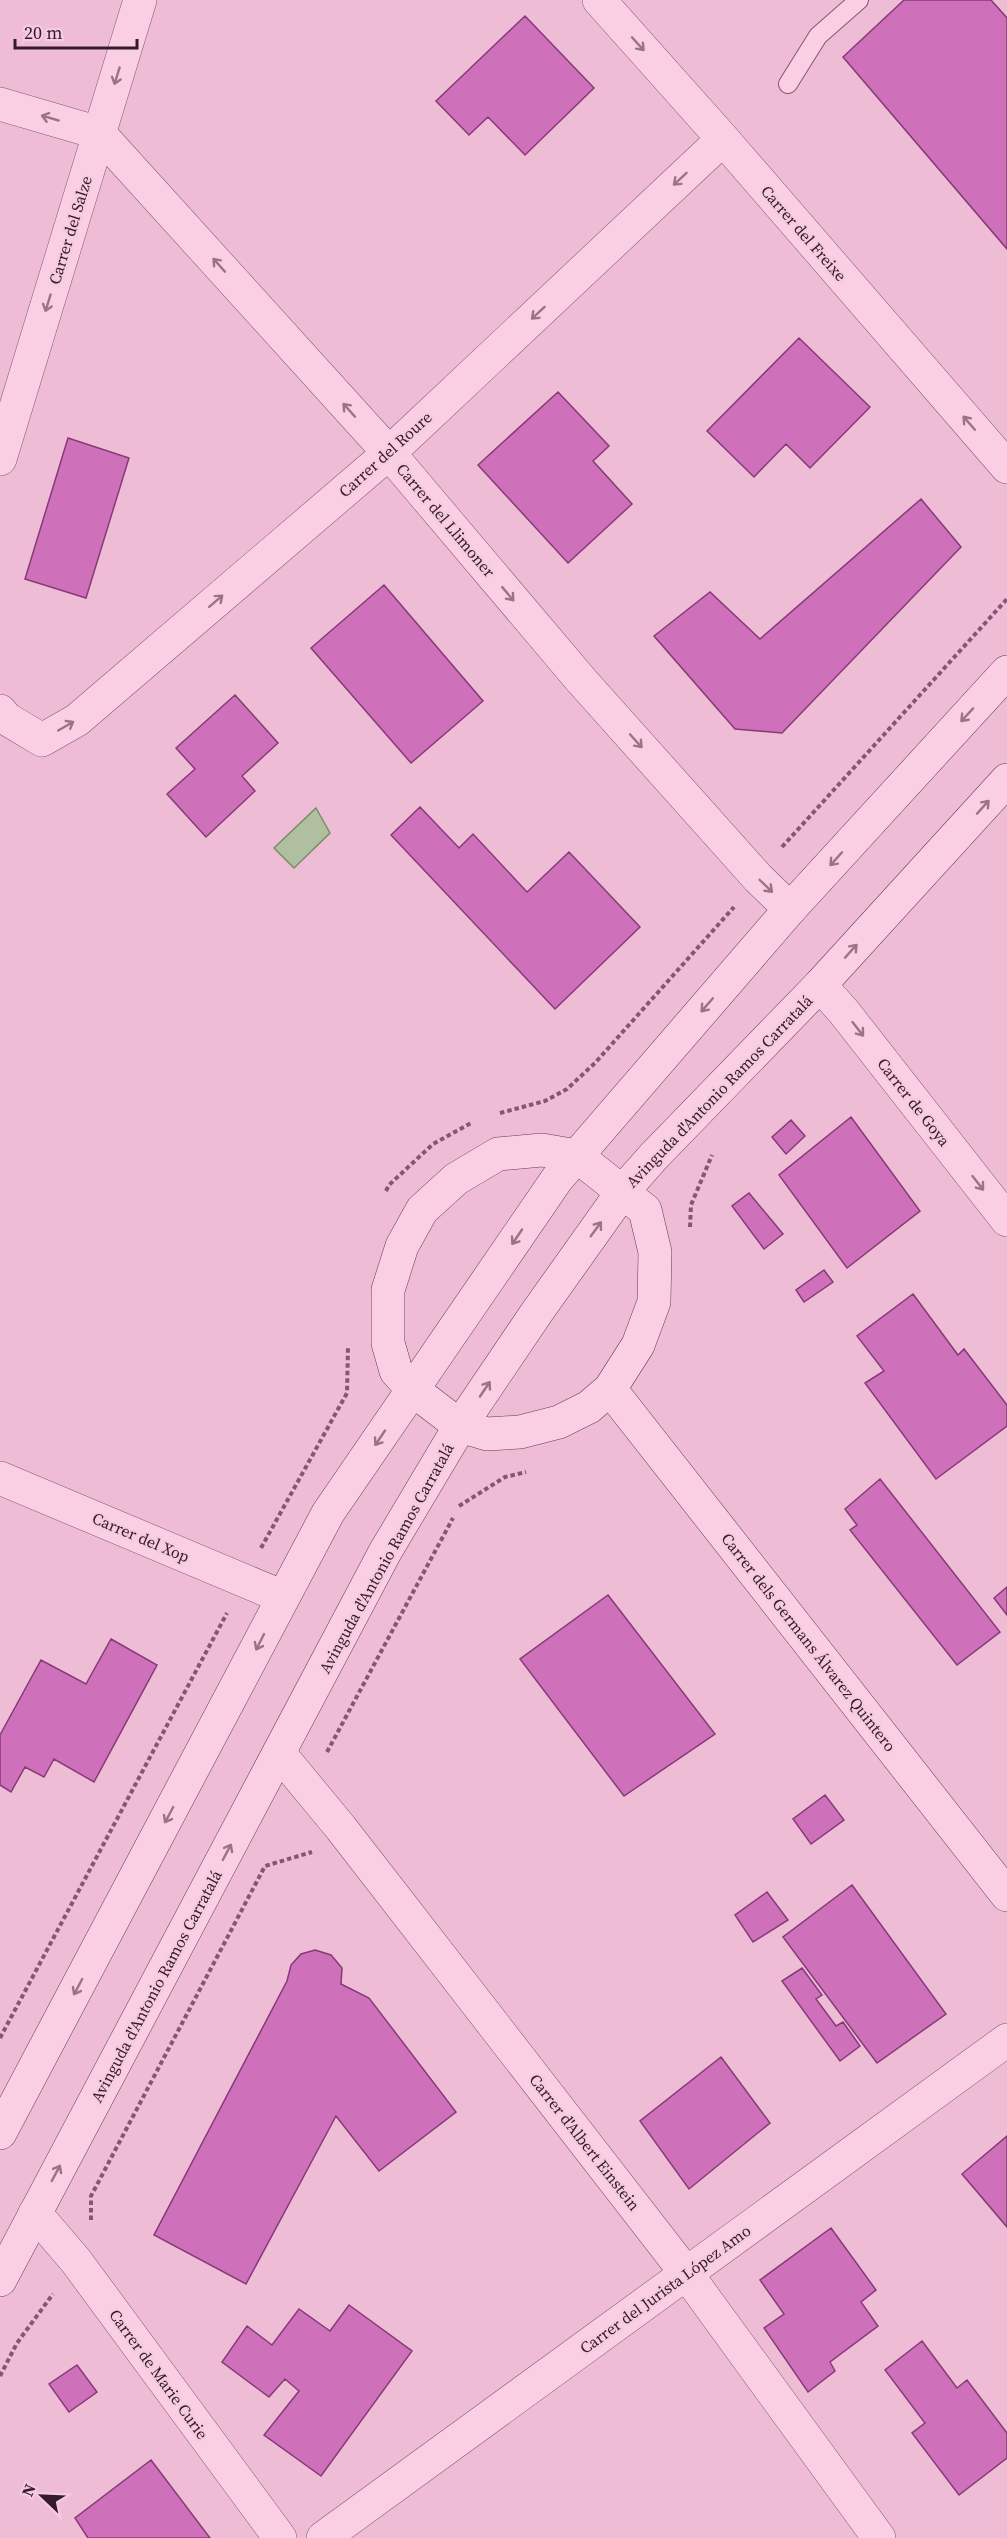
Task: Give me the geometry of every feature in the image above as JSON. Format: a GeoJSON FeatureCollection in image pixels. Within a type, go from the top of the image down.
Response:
{"type":"FeatureCollection","features":[{"type":"Feature","properties":{"kind":"street","name":"Carrer del Salze"},"geometry":{"type":"LineString","coordinates":[[0,459],[140,0]]}},
{"type":"Feature","properties":{"kind":"street","name":"Carrer del Freixe"},"geometry":{"type":"LineString","coordinates":[[599,0],[723,139],[1007,467]]}},
{"type":"Feature","properties":{"kind":"street"},"geometry":{"type":"LineString","coordinates":[[0,104],[99,133]]}},
{"type":"Feature","properties":{"kind":"street","name":"Carrer del Llimoner"},"geometry":{"type":"LineString","coordinates":[[99,133],[388,453],[589,689],[758,878],[790,909]]}},
{"type":"Feature","properties":{"kind":"street","name":"Carrer del Roure"},"geometry":{"type":"LineString","coordinates":[[0,711],[7,719],[42,740],[77,720],[388,453],[723,139]]}},
{"type":"Feature","properties":{"kind":"street"},"geometry":{"type":"LineString","coordinates":[[0,2133],[328,1513],[557,1179],[790,909],[1007,672]]}},
{"type":"Feature","properties":{"kind":"street","name":"Avinguda d'Antonio Ramos Carratalá"},"geometry":{"type":"LineString","coordinates":[[0,2280],[385,1552],[460,1426],[623,1191],[820,985],[1007,780]]}},
{"type":"Feature","properties":{"kind":"street","name":"Carrer de Goya"},"geometry":{"type":"LineString","coordinates":[[820,985],[844,1012],[1007,1220]]}},
{"type":"Feature","properties":{"kind":"street"},"geometry":{"type":"LineString","coordinates":[[542,1150],[577,1156],[623,1191],[645,1210],[655,1252],[654,1302],[638,1345],[610,1389],[589,1407],[559,1422],[520,1432],[487,1434],[460,1426],[413,1390],[396,1371],[388,1343],[388,1290],[402,1246],[422,1210],[456,1179],[498,1154],[542,1150]]}},
{"type":"Feature","properties":{"kind":"street","name":"Carrer dels Germans Álvarez Quintero"},"geometry":{"type":"LineString","coordinates":[[610,1389],[1007,1894]]}},
{"type":"Feature","properties":{"kind":"street","name":"Carrer del Xop"},"geometry":{"type":"LineString","coordinates":[[0,1478],[283,1597]]}},
{"type":"Feature","properties":{"kind":"street","name":"Carrer d'Albert Einstein"},"geometry":{"type":"LineString","coordinates":[[279,1753],[341,1828],[686,2273],[879,2538]]}},
{"type":"Feature","properties":{"kind":"street","name":"Carrer del Jurista López Amo"},"geometry":{"type":"LineString","coordinates":[[323,2538],[1007,2040]]}},
{"type":"Feature","properties":{"kind":"street","name":"Carrer de Marie Curie"},"geometry":{"type":"LineString","coordinates":[[35,2213],[76,2261],[280,2538]]}},
{"type":"Feature","properties":{"kind":"lane"},"geometry":{"type":"LineString","coordinates":[[788,84],[818,36],[859,0]]}},
{"type":"Feature","properties":{"kind":"path"},"geometry":{"type":"LineString","coordinates":[[690,1237],[691,1205],[709,1158],[717,1149]]}},
{"type":"Feature","properties":{"kind":"path"},"geometry":{"type":"LineString","coordinates":[[326,1754],[459,1505],[505,1477],[536,1470]]}},
{"type":"Feature","properties":{"kind":"path"},"geometry":{"type":"LineString","coordinates":[[0,2376],[18,2343],[90,2241],[91,2196],[265,1866],[315,1851],[341,1828]]}},
{"type":"Feature","properties":{"kind":"shaded area"},"geometry":{"type":"Polygon","coordinates":[[[316,808],[330,833],[294,868],[274,848],[316,808]]]}},
{"type":"Feature","properties":{"kind":"building"},"geometry":{"type":"Polygon","coordinates":[[[904,0],[991,0],[1007,18],[1007,249],[843,57],[904,0]]]}},
{"type":"Feature","properties":{"kind":"building"},"geometry":{"type":"Polygon","coordinates":[[[525,16],[594,88],[525,155],[488,117],[469,135],[436,101],[525,16]]]}},
{"type":"Feature","properties":{"kind":"building"},"geometry":{"type":"Polygon","coordinates":[[[799,338],[870,407],[810,468],[786,444],[754,477],[707,431],[799,338]]]}},
{"type":"Feature","properties":{"kind":"building"},"geometry":{"type":"Polygon","coordinates":[[[558,392],[609,446],[593,461],[632,504],[568,563],[478,465],[558,392]]]}},
{"type":"Feature","properties":{"kind":"building"},"geometry":{"type":"Polygon","coordinates":[[[68,438],[129,458],[86,598],[25,579],[68,438]]]}},
{"type":"Feature","properties":{"kind":"building"},"geometry":{"type":"Polygon","coordinates":[[[921,499],[961,547],[782,733],[735,729],[654,636],[710,592],[760,639],[921,499]]]}},
{"type":"Feature","properties":{"kind":"building"},"geometry":{"type":"Polygon","coordinates":[[[384,585],[483,701],[411,763],[311,648],[384,585]]]}},
{"type":"Feature","properties":{"kind":"building"},"geometry":{"type":"Polygon","coordinates":[[[235,695],[278,743],[242,776],[255,791],[206,837],[167,794],[195,769],[176,748],[235,695]]]}},
{"type":"Feature","properties":{"kind":"building"},"geometry":{"type":"Polygon","coordinates":[[[420,807],[459,848],[473,834],[527,892],[569,852],[640,927],[555,1009],[391,835],[420,807]]]}},
{"type":"Feature","properties":{"kind":"building"},"geometry":{"type":"Polygon","coordinates":[[[851,1117],[920,1211],[847,1268],[779,1175],[851,1117]]]}},
{"type":"Feature","properties":{"kind":"building"},"geometry":{"type":"Polygon","coordinates":[[[791,1120],[805,1136],[786,1154],[772,1137],[791,1120]]]}},
{"type":"Feature","properties":{"kind":"building"},"geometry":{"type":"Polygon","coordinates":[[[749,1193],[783,1234],[764,1249],[732,1206],[749,1193]]]}},
{"type":"Feature","properties":{"kind":"building"},"geometry":{"type":"Polygon","coordinates":[[[824,1270],[833,1282],[804,1302],[796,1290],[824,1270]]]}},
{"type":"Feature","properties":{"kind":"building"},"geometry":{"type":"Polygon","coordinates":[[[913,1294],[958,1355],[964,1349],[1007,1405],[1007,1426],[936,1479],[865,1383],[884,1371],[857,1336],[913,1294]]]}},
{"type":"Feature","properties":{"kind":"building"},"geometry":{"type":"Polygon","coordinates":[[[880,1479],[1000,1632],[957,1665],[850,1530],[857,1525],[845,1509],[880,1479]]]}},
{"type":"Feature","properties":{"kind":"building"},"geometry":{"type":"Polygon","coordinates":[[[1007,1587],[1007,1615],[994,1598],[1007,1587]]]}},
{"type":"Feature","properties":{"kind":"building"},"geometry":{"type":"Polygon","coordinates":[[[608,1595],[715,1734],[624,1796],[520,1659],[608,1595]]]}},
{"type":"Feature","properties":{"kind":"building"},"geometry":{"type":"Polygon","coordinates":[[[111,1639],[157,1665],[94,1782],[54,1759],[44,1777],[25,1767],[11,1792],[0,1785],[0,1735],[41,1660],[86,1684],[111,1639]]]}},
{"type":"Feature","properties":{"kind":"building"},"geometry":{"type":"Polygon","coordinates":[[[825,1795],[844,1820],[811,1844],[793,1819],[825,1795]]]}},
{"type":"Feature","properties":{"kind":"building"},"geometry":{"type":"Polygon","coordinates":[[[852,1885],[946,2014],[877,2063],[783,1937],[852,1885]]]}},
{"type":"Feature","properties":{"kind":"building"},"geometry":{"type":"Polygon","coordinates":[[[767,1892],[788,1920],[753,1942],[735,1915],[767,1892]]]}},
{"type":"Feature","properties":{"kind":"building"},"geometry":{"type":"Polygon","coordinates":[[[315,1950],[331,1955],[342,1968],[341,1984],[369,1998],[456,2112],[379,2171],[336,2116],[246,2284],[154,2235],[287,1981],[291,1965],[301,1954],[315,1950]]]}},
{"type":"Feature","properties":{"kind":"building"},"geometry":{"type":"Polygon","coordinates":[[[802,1968],[822,1995],[816,1999],[836,2026],[843,2022],[860,2046],[840,2061],[782,1981],[802,1968]]]}},
{"type":"Feature","properties":{"kind":"building"},"geometry":{"type":"Polygon","coordinates":[[[721,2057],[770,2123],[689,2189],[640,2121],[721,2057]]]}},
{"type":"Feature","properties":{"kind":"building"},"geometry":{"type":"Polygon","coordinates":[[[1007,2136],[1007,2227],[962,2174],[1007,2136]]]}},
{"type":"Feature","properties":{"kind":"building"},"geometry":{"type":"Polygon","coordinates":[[[831,2228],[876,2290],[861,2302],[878,2326],[830,2362],[835,2371],[808,2392],[764,2328],[784,2314],[760,2280],[831,2228]]]}},
{"type":"Feature","properties":{"kind":"building"},"geometry":{"type":"Polygon","coordinates":[[[349,2305],[412,2351],[321,2476],[264,2435],[299,2391],[285,2379],[269,2397],[222,2362],[247,2326],[272,2345],[299,2309],[330,2331],[349,2305]]]}},
{"type":"Feature","properties":{"kind":"building"},"geometry":{"type":"Polygon","coordinates":[[[922,2341],[957,2388],[967,2380],[1007,2433],[1007,2458],[959,2495],[912,2433],[925,2423],[885,2370],[922,2341]]]}},
{"type":"Feature","properties":{"kind":"building"},"geometry":{"type":"Polygon","coordinates":[[[77,2365],[97,2392],[69,2412],[49,2384],[77,2365]]]}},
{"type":"Feature","properties":{"kind":"building"},"geometry":{"type":"Polygon","coordinates":[[[151,2460],[210,2538],[88,2538],[75,2518],[151,2460]]]}}]}
